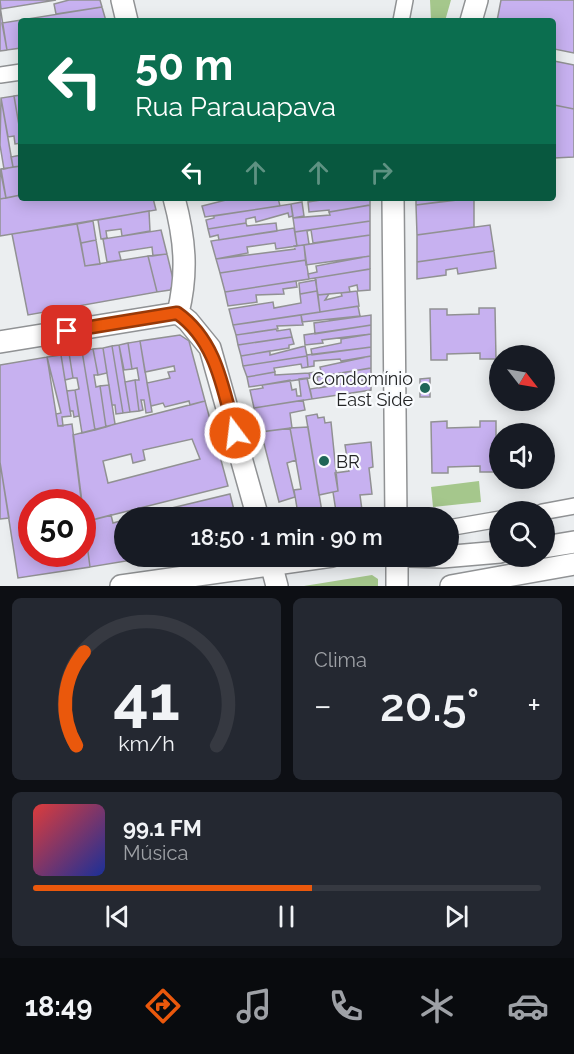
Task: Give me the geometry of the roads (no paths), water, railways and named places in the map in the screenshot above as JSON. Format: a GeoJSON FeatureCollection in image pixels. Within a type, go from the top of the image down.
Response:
{"type":"FeatureCollection","features":[{"type":"Feature","properties":{"kind":"main road"},"geometry":{"type":"LineString","coordinates":[[122,0],[126,18]]}},
{"type":"Feature","properties":{"kind":"main road"},"geometry":{"type":"LineString","coordinates":[[472,18],[477,0]]}},
{"type":"Feature","properties":{"kind":"main road"},"geometry":{"type":"LineString","coordinates":[[175,201],[186,250],[185,281],[177,313]]}},
{"type":"Feature","properties":{"kind":"main road"},"geometry":{"type":"LineString","coordinates":[[393,201],[393,507]]}},
{"type":"Feature","properties":{"kind":"main road"},"geometry":{"type":"LineString","coordinates":[[0,342],[177,313],[188,321],[210,348],[255,507]]}},
{"type":"Feature","properties":{"kind":"main road"},"geometry":{"type":"LineString","coordinates":[[555,545],[574,542]]}},
{"type":"Feature","properties":{"kind":"main road"},"geometry":{"type":"LineString","coordinates":[[459,556],[489,553]]}},
{"type":"Feature","properties":{"kind":"main road"},"geometry":{"type":"LineString","coordinates":[[452,586],[486,583],[574,564]]}},
{"type":"Feature","properties":{"kind":"main road"},"geometry":{"type":"LineString","coordinates":[[121,586],[230,567]]}},
{"type":"Feature","properties":{"kind":"main road"},"geometry":{"type":"LineString","coordinates":[[272,567],[277,586]]}},
{"type":"Feature","properties":{"kind":"main road"},"geometry":{"type":"LineString","coordinates":[[397,567],[397,586]]}},
{"type":"Feature","properties":{"kind":"street"},"geometry":{"type":"LineString","coordinates":[[402,18],[405,0]]}},
{"type":"Feature","properties":{"kind":"street"},"geometry":{"type":"LineString","coordinates":[[0,75],[18,72]]}},
{"type":"Feature","properties":{"kind":"street"},"geometry":{"type":"LineString","coordinates":[[555,510],[574,506]]}},
{"type":"Feature","properties":{"kind":"street"},"geometry":{"type":"LineString","coordinates":[[459,526],[489,521]]}},
{"type":"Feature","properties":{"kind":"place","name":"Condomínio East Side"},"geometry":{"type":"Point","coordinates":[425,388]}},
{"type":"Feature","properties":{"kind":"place","name":"BR"},"geometry":{"type":"Point","coordinates":[324,461]}}]}
